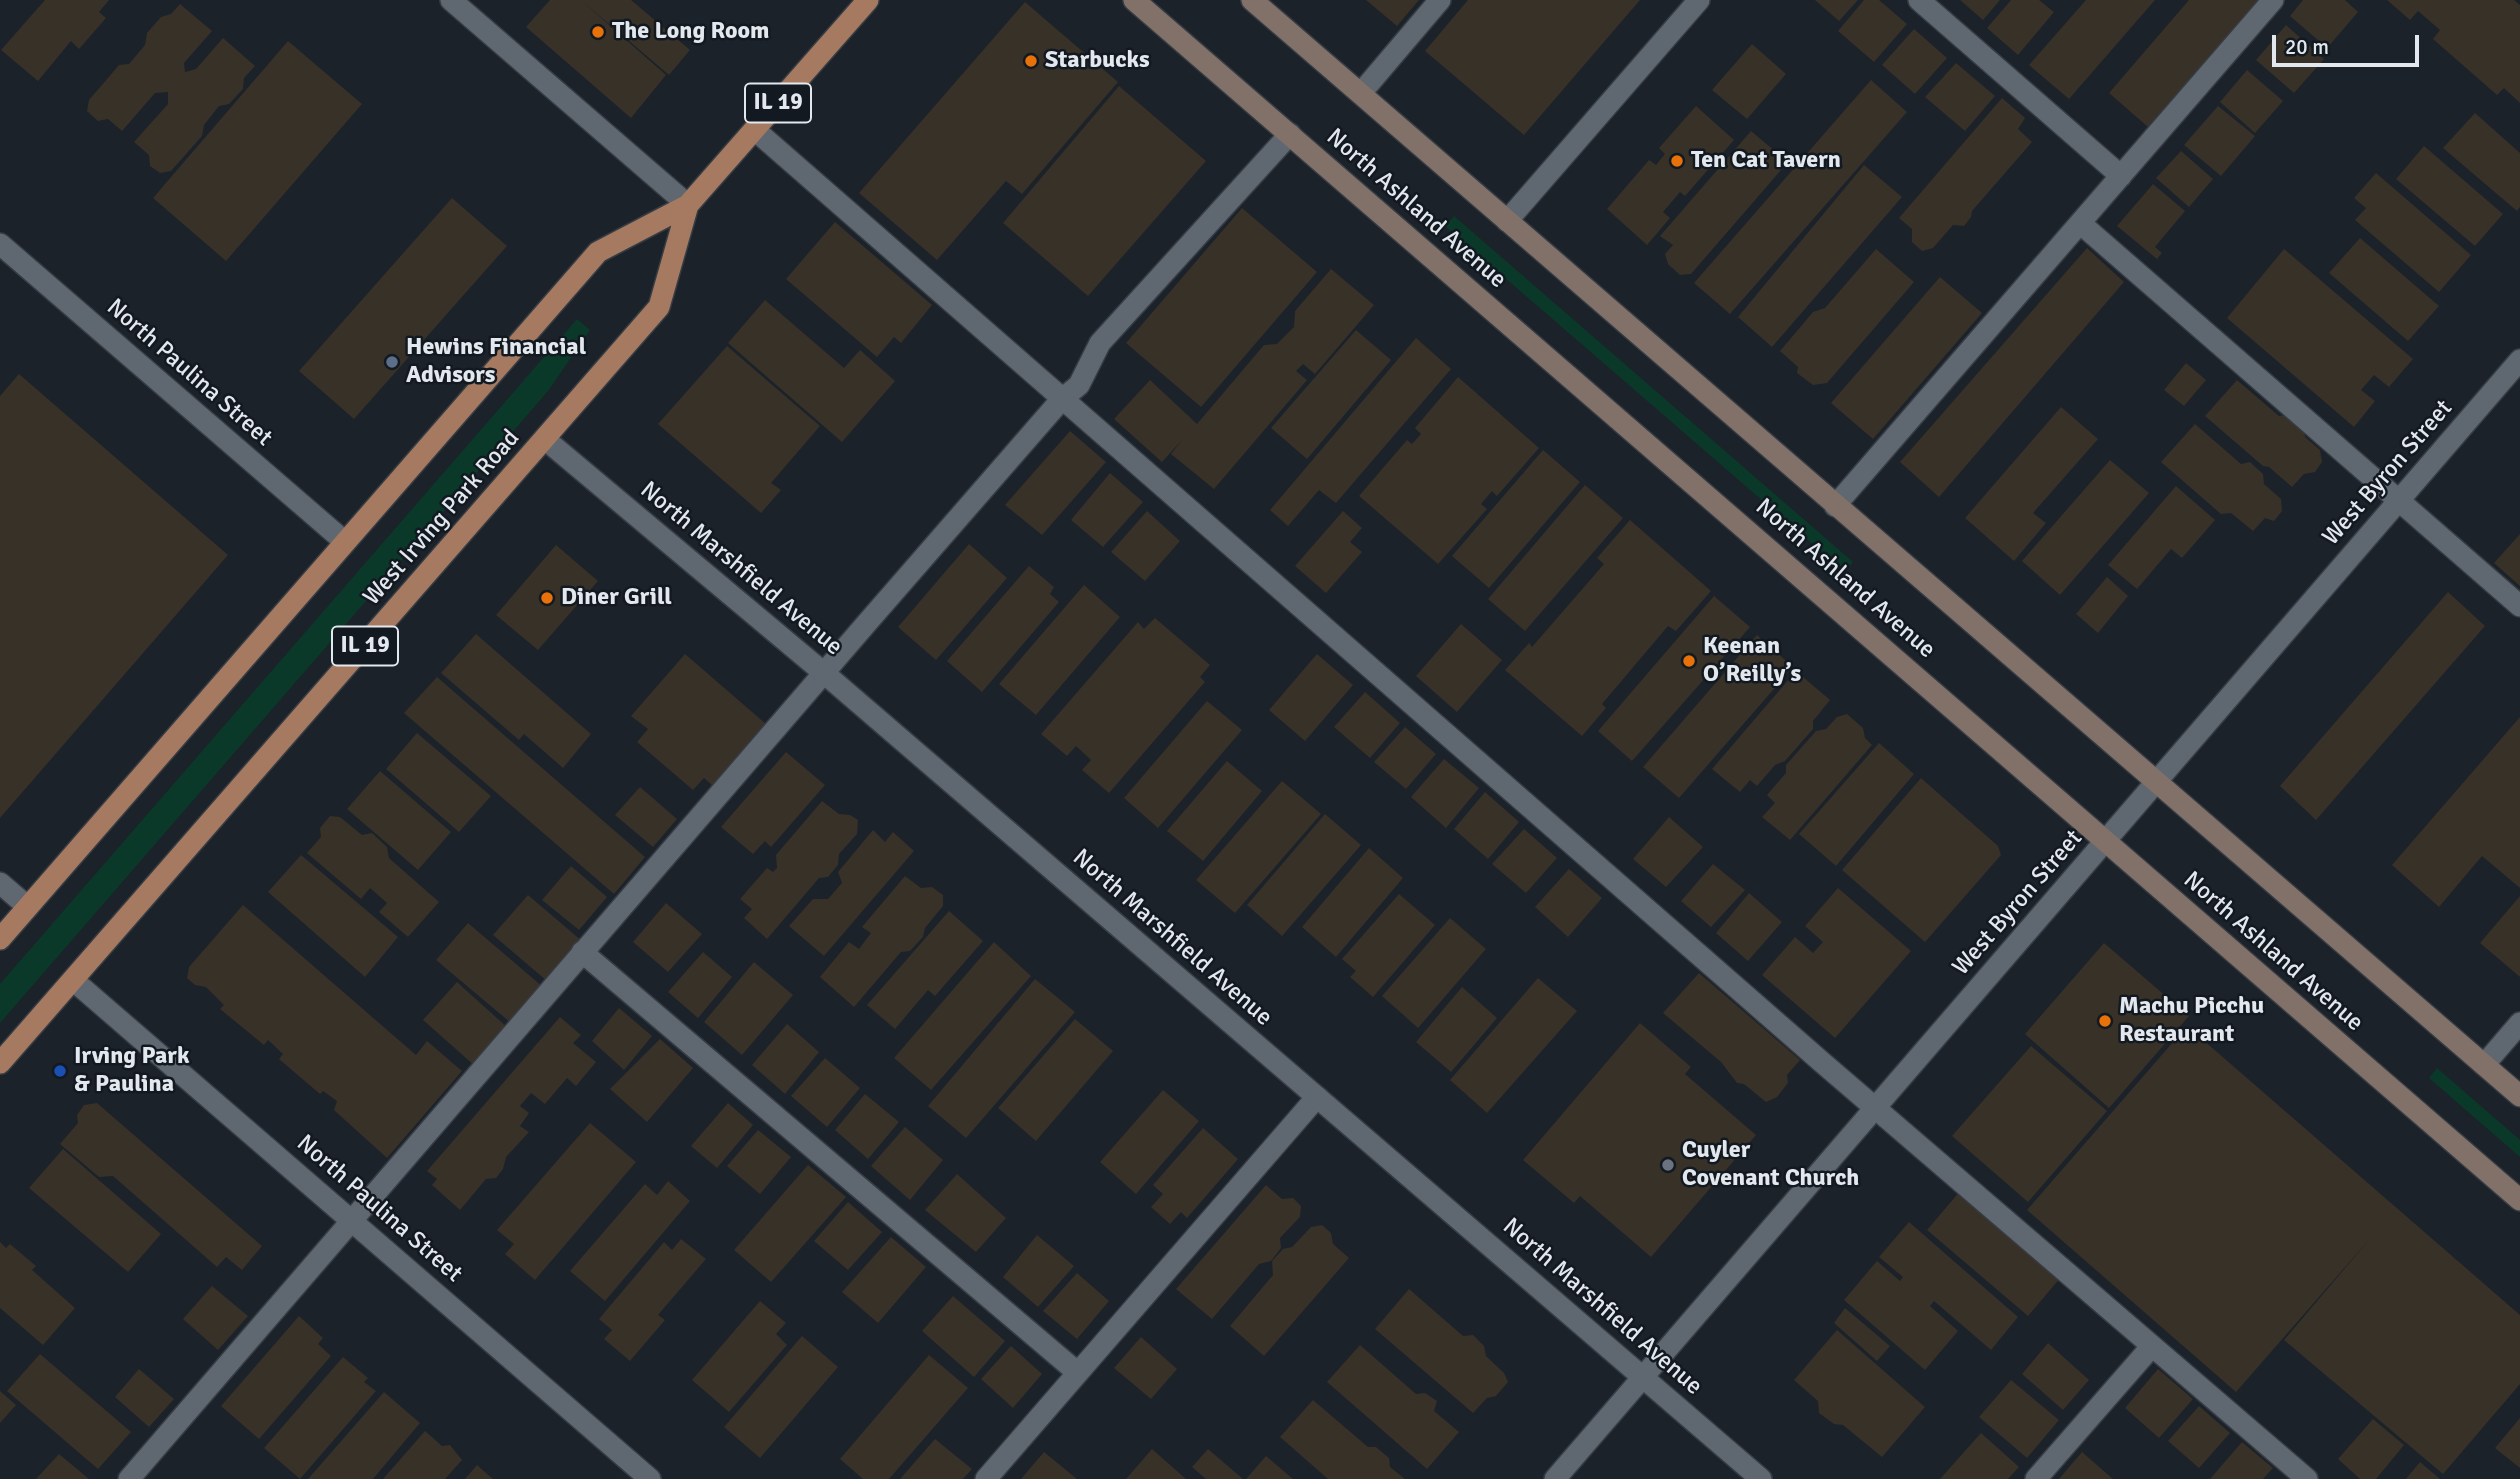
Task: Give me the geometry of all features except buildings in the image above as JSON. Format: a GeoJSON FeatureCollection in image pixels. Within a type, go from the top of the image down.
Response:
{"type":"FeatureCollection","features":[{"type":"Feature","properties":{"kind":"main road","name":"West Irving Park Road"},"geometry":{"type":"LineString","coordinates":[[0,939],[598,252],[688,205],[867,0]]}},
{"type":"Feature","properties":{"kind":"main road","name":"North Ashland Avenue"},"geometry":{"type":"LineString","coordinates":[[1135,0],[2520,1200]]}},
{"type":"Feature","properties":{"kind":"main road","name":"North Ashland Avenue"},"geometry":{"type":"LineString","coordinates":[[1252,0],[2520,1097]]}},
{"type":"Feature","properties":{"kind":"main road","name":"West Irving Park Road"},"geometry":{"type":"LineString","coordinates":[[0,1063],[546,440],[659,307],[688,205]]}},
{"type":"Feature","properties":{"kind":"street"},"geometry":{"type":"LineString","coordinates":[[451,0],[688,205]]}},
{"type":"Feature","properties":{"kind":"street"},"geometry":{"type":"LineString","coordinates":[[1361,93],[1440,0]]}},
{"type":"Feature","properties":{"kind":"street"},"geometry":{"type":"LineString","coordinates":[[1507,221],[1699,0]]}},
{"type":"Feature","properties":{"kind":"street"},"geometry":{"type":"LineString","coordinates":[[1919,0],[2121,176]]}},
{"type":"Feature","properties":{"kind":"street"},"geometry":{"type":"LineString","coordinates":[[1835,506],[2273,0]]}},
{"type":"Feature","properties":{"kind":"street"},"geometry":{"type":"LineString","coordinates":[[755,130],[1061,400],[1875,1108],[2307,1479]]}},
{"type":"Feature","properties":{"kind":"street"},"geometry":{"type":"LineString","coordinates":[[129,1479],[1061,400],[1079,385],[1100,343],[1290,134]]}},
{"type":"Feature","properties":{"kind":"street"},"geometry":{"type":"LineString","coordinates":[[2080,223],[2520,606]]}},
{"type":"Feature","properties":{"kind":"street","name":"North Paulina Street"},"geometry":{"type":"LineString","coordinates":[[0,244],[345,542]]}},
{"type":"Feature","properties":{"kind":"street","name":"West Byron Street"},"geometry":{"type":"LineString","coordinates":[[1555,1479],[2520,360]]}},
{"type":"Feature","properties":{"kind":"street","name":"North Marshfield Avenue"},"geometry":{"type":"LineString","coordinates":[[546,440],[824,673],[1761,1479]]}},
{"type":"Feature","properties":{"kind":"street"},"geometry":{"type":"LineString","coordinates":[[0,883],[27,907]]}},
{"type":"Feature","properties":{"kind":"street"},"geometry":{"type":"LineString","coordinates":[[582,952],[1078,1373]]}},
{"type":"Feature","properties":{"kind":"street","name":"North Paulina Street"},"geometry":{"type":"LineString","coordinates":[[73,979],[650,1479]]}},
{"type":"Feature","properties":{"kind":"street"},"geometry":{"type":"LineString","coordinates":[[2484,1065],[2520,1023]]}},
{"type":"Feature","properties":{"kind":"street"},"geometry":{"type":"LineString","coordinates":[[986,1479],[1317,1097]]}},
{"type":"Feature","properties":{"kind":"street"},"geometry":{"type":"LineString","coordinates":[[2036,1479],[2152,1346]]}},
{"type":"Feature","properties":{"kind":"green space"},"geometry":{"type":"Polygon","coordinates":[[[1454,216],[1853,562],[1845,572],[1445,226],[1454,216]]]}},
{"type":"Feature","properties":{"kind":"green space"},"geometry":{"type":"Polygon","coordinates":[[[577,319],[590,330],[548,391],[0,1023],[0,984],[577,319]]]}},
{"type":"Feature","properties":{"kind":"green space"},"geometry":{"type":"Polygon","coordinates":[[[2437,1068],[2520,1140],[2520,1157],[2429,1078],[2437,1068]]]}},
{"type":"Feature","properties":{"kind":"place","name":"The Long Room"},"geometry":{"type":"Point","coordinates":[598,32]}},
{"type":"Feature","properties":{"kind":"place","name":"Starbucks"},"geometry":{"type":"Point","coordinates":[1031,61]}},
{"type":"Feature","properties":{"kind":"place","name":"Ten Cat Tavern"},"geometry":{"type":"Point","coordinates":[1677,161]}},
{"type":"Feature","properties":{"kind":"place","name":"Hewins Financial Advisors"},"geometry":{"type":"Point","coordinates":[392,362]}},
{"type":"Feature","properties":{"kind":"place","name":"Diner Grill"},"geometry":{"type":"Point","coordinates":[547,598]}},
{"type":"Feature","properties":{"kind":"place","name":"Keenan O’Reilly’s"},"geometry":{"type":"Point","coordinates":[1689,661]}},
{"type":"Feature","properties":{"kind":"place","name":"Machu Picchu Restaurant"},"geometry":{"type":"Point","coordinates":[2105,1021]}},
{"type":"Feature","properties":{"kind":"place","name":"Irving Park & Paulina"},"geometry":{"type":"Point","coordinates":[60,1071]}},
{"type":"Feature","properties":{"kind":"place","name":"Cuyler Covenant Church"},"geometry":{"type":"Point","coordinates":[1668,1165]}}]}
